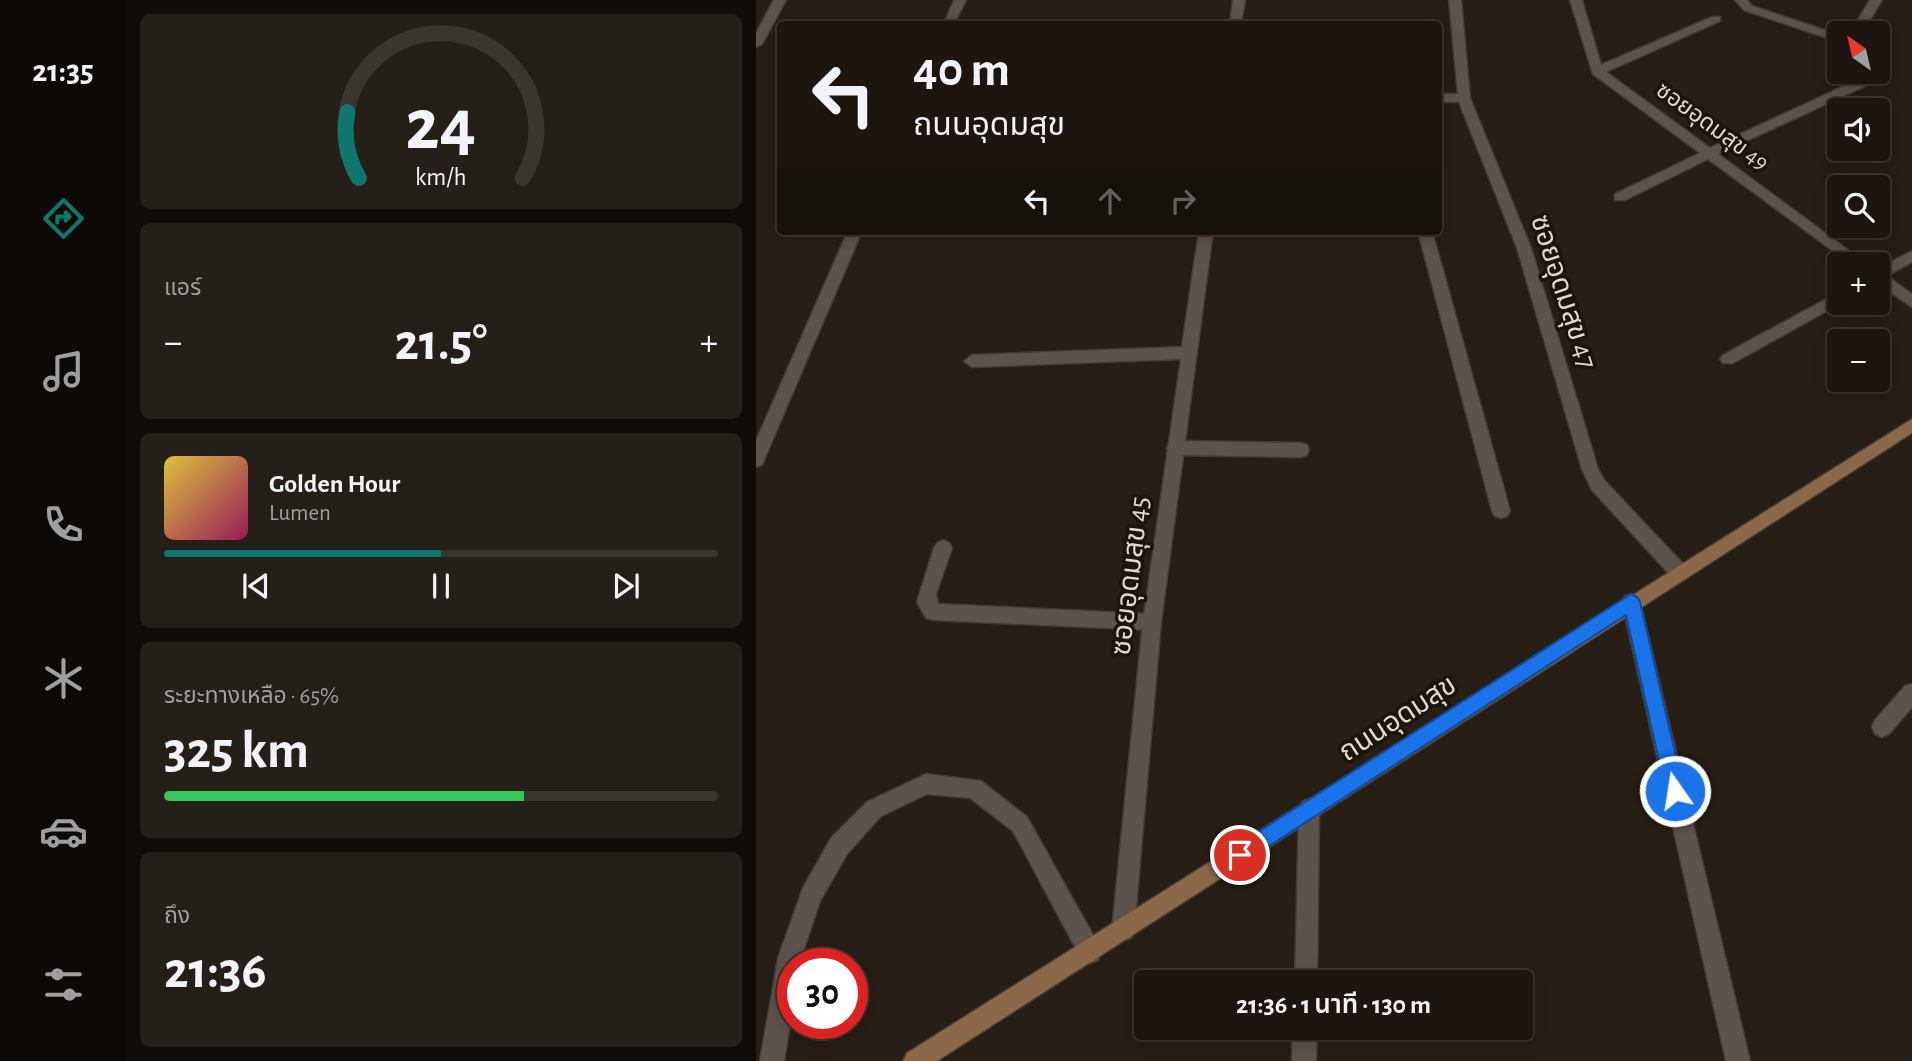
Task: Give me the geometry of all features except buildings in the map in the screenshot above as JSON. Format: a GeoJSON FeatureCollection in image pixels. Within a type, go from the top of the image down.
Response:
{"type":"FeatureCollection","features":[{"type":"Feature","properties":{"kind":"main road","name":"ถนนอุดมสุข"},"geometry":{"type":"LineString","coordinates":[[915,1061],[1090,952],[1631,602],[1912,425]]}},
{"type":"Feature","properties":{"kind":"street"},"geometry":{"type":"LineString","coordinates":[[756,44],[779,0]]}},
{"type":"Feature","properties":{"kind":"street"},"geometry":{"type":"LineString","coordinates":[[950,21],[960,0]]}},
{"type":"Feature","properties":{"kind":"street"},"geometry":{"type":"LineString","coordinates":[[1236,21],[1239,0]]}},
{"type":"Feature","properties":{"kind":"street","name":"ซอยอุดมสุข 47"},"geometry":{"type":"LineString","coordinates":[[1455,0],[1464,98],[1524,248],[1590,469],[1598,485],[1679,572]]}},
{"type":"Feature","properties":{"kind":"street"},"geometry":{"type":"LineString","coordinates":[[1576,0],[1597,71],[1716,19]]}},
{"type":"Feature","properties":{"kind":"street"},"geometry":{"type":"LineString","coordinates":[[1741,0],[1748,8],[1827,35]]}},
{"type":"Feature","properties":{"kind":"street"},"geometry":{"type":"LineString","coordinates":[[1863,21],[1876,0]]}},
{"type":"Feature","properties":{"kind":"street","name":"ซอยอุดมสุข 49"},"geometry":{"type":"LineString","coordinates":[[1597,71],[1844,252]]}},
{"type":"Feature","properties":{"kind":"street"},"geometry":{"type":"LineString","coordinates":[[1620,197],[1859,84]]}},
{"type":"Feature","properties":{"kind":"street"},"geometry":{"type":"LineString","coordinates":[[1442,99],[1464,98]]}},
{"type":"Feature","properties":{"kind":"street"},"geometry":{"type":"LineString","coordinates":[[756,460],[853,235]]}},
{"type":"Feature","properties":{"kind":"street","name":"ซอยอุดมสุข 45"},"geometry":{"type":"LineString","coordinates":[[1123,930],[1152,622],[1205,235]]}},
{"type":"Feature","properties":{"kind":"street"},"geometry":{"type":"LineString","coordinates":[[1426,235],[1501,512]]}},
{"type":"Feature","properties":{"kind":"street"},"geometry":{"type":"LineString","coordinates":[[1890,269],[1912,257]]}},
{"type":"Feature","properties":{"kind":"street"},"geometry":{"type":"LineString","coordinates":[[1890,285],[1912,302]]}},
{"type":"Feature","properties":{"kind":"street"},"geometry":{"type":"LineString","coordinates":[[1728,359],[1827,304]]}},
{"type":"Feature","properties":{"kind":"street"},"geometry":{"type":"LineString","coordinates":[[972,361],[1188,353]]}},
{"type":"Feature","properties":{"kind":"street"},"geometry":{"type":"LineString","coordinates":[[1175,448],[1301,450]]}},
{"type":"Feature","properties":{"kind":"street"},"geometry":{"type":"LineString","coordinates":[[943,548],[927,594],[926,602],[933,612],[1152,622]]}},
{"type":"Feature","properties":{"kind":"street"},"geometry":{"type":"LineString","coordinates":[[1631,602],[1738,1061]]}},
{"type":"Feature","properties":{"kind":"street"},"geometry":{"type":"LineString","coordinates":[[1882,727],[1912,693]]}},
{"type":"Feature","properties":{"kind":"street"},"geometry":{"type":"LineString","coordinates":[[772,1061],[789,958],[811,896],[839,846],[874,809],[926,784],[974,788],[1020,824],[1090,952]]}},
{"type":"Feature","properties":{"kind":"street"},"geometry":{"type":"LineString","coordinates":[[1306,970],[1309,809]]}},
{"type":"Feature","properties":{"kind":"street"},"geometry":{"type":"LineString","coordinates":[[1304,1061],[1305,1040]]}},
{"type":"Feature","properties":{"kind":"route"},"geometry":{"type":"LineString","coordinates":[[1240,855],[1631,602],[1675,791]]}}]}
